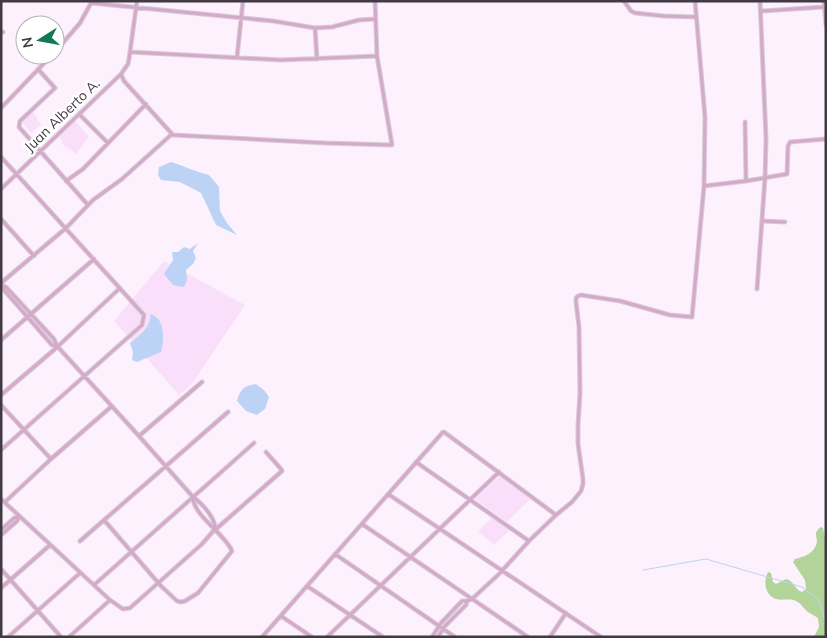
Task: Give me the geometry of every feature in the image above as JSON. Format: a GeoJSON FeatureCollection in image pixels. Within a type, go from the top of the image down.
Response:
{"type":"FeatureCollection","features":[{"type":"Feature","properties":{"kind":"street","name":"Juan Alberto A."},"geometry":{"type":"LineString","coordinates":[[1,189],[121,74],[128,64],[137,1]]}},
{"type":"Feature","properties":{"kind":"street"},"geometry":{"type":"LineString","coordinates":[[237,57],[243,1]]}},
{"type":"Feature","properties":{"kind":"street"},"geometry":{"type":"LineString","coordinates":[[2,284],[66,228],[88,205],[122,179],[172,134],[392,145],[377,56],[375,1]]}},
{"type":"Feature","properties":{"kind":"street"},"geometry":{"type":"LineString","coordinates":[[624,1],[631,11],[635,13],[696,17]]}},
{"type":"Feature","properties":{"kind":"street"},"geometry":{"type":"LineString","coordinates":[[432,637],[439,626],[462,602],[472,599],[503,570],[529,541],[579,495],[583,484],[578,444],[580,393],[579,327],[576,298],[582,295],[620,302],[670,315],[692,317],[704,186],[705,117],[695,1]]}},
{"type":"Feature","properties":{"kind":"street"},"geometry":{"type":"LineString","coordinates":[[757,288],[766,138],[760,1]]}},
{"type":"Feature","properties":{"kind":"street"},"geometry":{"type":"LineString","coordinates":[[824,1],[826,25]]}},
{"type":"Feature","properties":{"kind":"street"},"geometry":{"type":"LineString","coordinates":[[65,40],[80,23],[91,3],[273,21],[315,28],[332,27],[359,20],[375,19]]}},
{"type":"Feature","properties":{"kind":"street"},"geometry":{"type":"LineString","coordinates":[[761,11],[824,7]]}},
{"type":"Feature","properties":{"kind":"street"},"geometry":{"type":"LineString","coordinates":[[315,28],[317,59]]}},
{"type":"Feature","properties":{"kind":"street"},"geometry":{"type":"LineString","coordinates":[[130,52],[281,60],[377,56]]}},
{"type":"Feature","properties":{"kind":"street"},"geometry":{"type":"LineString","coordinates":[[1,108],[43,65]]}},
{"type":"Feature","properties":{"kind":"street"},"geometry":{"type":"LineString","coordinates":[[38,70],[55,88],[20,121],[19,127],[88,205]]}},
{"type":"Feature","properties":{"kind":"street"},"geometry":{"type":"LineString","coordinates":[[121,74],[124,81],[172,134]]}},
{"type":"Feature","properties":{"kind":"street"},"geometry":{"type":"LineString","coordinates":[[66,181],[83,169],[146,104]]}},
{"type":"Feature","properties":{"kind":"street"},"geometry":{"type":"LineString","coordinates":[[80,115],[108,143]]}},
{"type":"Feature","properties":{"kind":"street"},"geometry":{"type":"LineString","coordinates":[[745,122],[746,181]]}},
{"type":"Feature","properties":{"kind":"street"},"geometry":{"type":"LineString","coordinates":[[704,186],[787,174],[788,146],[790,142],[826,139]]}},
{"type":"Feature","properties":{"kind":"street"},"geometry":{"type":"LineString","coordinates":[[1,157],[144,315],[142,325],[1,450]]}},
{"type":"Feature","properties":{"kind":"street"},"geometry":{"type":"LineString","coordinates":[[1,219],[34,256]]}},
{"type":"Feature","properties":{"kind":"street"},"geometry":{"type":"LineString","coordinates":[[762,221],[785,222]]}},
{"type":"Feature","properties":{"kind":"street"},"geometry":{"type":"LineString","coordinates":[[1,340],[94,259]]}},
{"type":"Feature","properties":{"kind":"street"},"geometry":{"type":"LineString","coordinates":[[2,284],[54,339],[58,346],[199,502],[215,522],[215,530]]}},
{"type":"Feature","properties":{"kind":"street"},"geometry":{"type":"LineString","coordinates":[[2,284],[4,290],[27,318],[52,345],[58,346]]}},
{"type":"Feature","properties":{"kind":"street"},"geometry":{"type":"LineString","coordinates":[[1,395],[58,346],[120,288]]}},
{"type":"Feature","properties":{"kind":"street"},"geometry":{"type":"LineString","coordinates":[[139,436],[202,382]]}},
{"type":"Feature","properties":{"kind":"street"},"geometry":{"type":"LineString","coordinates":[[1,405],[51,459]]}},
{"type":"Feature","properties":{"kind":"street"},"geometry":{"type":"LineString","coordinates":[[112,406],[3,500],[110,600],[126,610],[282,471],[266,452]]}},
{"type":"Feature","properties":{"kind":"street"},"geometry":{"type":"LineString","coordinates":[[80,542],[228,412]]}},
{"type":"Feature","properties":{"kind":"street"},"geometry":{"type":"LineString","coordinates":[[262,637],[441,433],[444,432],[556,515]]}},
{"type":"Feature","properties":{"kind":"street"},"geometry":{"type":"LineString","coordinates":[[94,585],[254,443]]}},
{"type":"Feature","properties":{"kind":"street"},"geometry":{"type":"LineString","coordinates":[[416,462],[529,541]]}},
{"type":"Feature","properties":{"kind":"street"},"geometry":{"type":"LineString","coordinates":[[327,637],[499,472]]}},
{"type":"Feature","properties":{"kind":"street"},"geometry":{"type":"LineString","coordinates":[[388,494],[601,637]]}},
{"type":"Feature","properties":{"kind":"street"},"geometry":{"type":"LineString","coordinates":[[104,520],[158,583],[177,601],[185,601],[198,593],[232,551],[195,507],[193,497]]}},
{"type":"Feature","properties":{"kind":"street"},"geometry":{"type":"LineString","coordinates":[[1,530],[19,516]]}},
{"type":"Feature","properties":{"kind":"street"},"geometry":{"type":"LineString","coordinates":[[1,535],[17,521],[19,516]]}},
{"type":"Feature","properties":{"kind":"street"},"geometry":{"type":"LineString","coordinates":[[362,524],[528,637]]}},
{"type":"Feature","properties":{"kind":"street"},"geometry":{"type":"LineString","coordinates":[[1,588],[50,544]]}},
{"type":"Feature","properties":{"kind":"street"},"geometry":{"type":"LineString","coordinates":[[335,554],[455,637]]}},
{"type":"Feature","properties":{"kind":"street"},"geometry":{"type":"LineString","coordinates":[[1,569],[61,637]]}},
{"type":"Feature","properties":{"kind":"street"},"geometry":{"type":"LineString","coordinates":[[8,637],[80,573]]}},
{"type":"Feature","properties":{"kind":"street"},"geometry":{"type":"LineString","coordinates":[[307,586],[383,637]]}},
{"type":"Feature","properties":{"kind":"street"},"geometry":{"type":"LineString","coordinates":[[69,637],[110,600]]}},
{"type":"Feature","properties":{"kind":"street"},"geometry":{"type":"LineString","coordinates":[[438,637],[443,629],[466,605],[467,601]]}},
{"type":"Feature","properties":{"kind":"street"},"geometry":{"type":"LineString","coordinates":[[550,637],[566,613]]}},
{"type":"Feature","properties":{"kind":"street"},"geometry":{"type":"LineString","coordinates":[[281,616],[312,637]]}},
{"type":"Feature","properties":{"kind":"shaded area"},"geometry":{"type":"Polygon","coordinates":[[[32,112],[41,124],[31,133],[21,122],[32,112]]]}},
{"type":"Feature","properties":{"kind":"shaded area"},"geometry":{"type":"Polygon","coordinates":[[[75,121],[89,137],[77,154],[64,146],[59,135],[75,121]]]}},
{"type":"Feature","properties":{"kind":"shaded area"},"geometry":{"type":"Polygon","coordinates":[[[164,261],[245,305],[192,384],[179,395],[114,321],[164,261]]]}},
{"type":"Feature","properties":{"kind":"shaded area"},"geometry":{"type":"Polygon","coordinates":[[[500,476],[530,499],[507,522],[475,499],[500,476]]]}},
{"type":"Feature","properties":{"kind":"shaded area"},"geometry":{"type":"Polygon","coordinates":[[[492,518],[510,530],[494,545],[478,531],[492,518]]]}},
{"type":"Feature","properties":{"kind":"green space"},"geometry":{"type":"Polygon","coordinates":[[[821,527],[823,528],[826,543],[826,637],[814,637],[819,627],[818,618],[796,601],[778,600],[772,597],[767,591],[766,580],[768,572],[771,573],[773,582],[776,584],[786,579],[802,592],[806,589],[805,580],[793,562],[795,559],[812,552],[817,542],[816,533],[821,527]]]}},
{"type":"Feature","properties":{"kind":"water"},"geometry":{"type":"Polygon","coordinates":[[[171,162],[209,175],[219,187],[220,211],[237,235],[216,225],[201,193],[180,182],[161,180],[158,175],[159,167],[171,162]]]}},
{"type":"Feature","properties":{"kind":"water"},"geometry":{"type":"Polygon","coordinates":[[[198,243],[193,251],[196,258],[193,264],[186,270],[187,280],[184,287],[173,285],[164,274],[173,260],[172,252],[178,252],[184,247],[190,249],[198,243]]]}},
{"type":"Feature","properties":{"kind":"water"},"geometry":{"type":"Polygon","coordinates":[[[150,314],[159,320],[163,330],[161,352],[137,362],[132,360],[133,352],[130,343],[147,327],[150,314]]]}},
{"type":"Feature","properties":{"kind":"water"},"geometry":{"type":"Polygon","coordinates":[[[256,384],[269,397],[265,409],[257,415],[246,411],[237,401],[243,389],[256,384]]]}},
{"type":"Feature","properties":{"kind":"waterway"},"geometry":{"type":"LineString","coordinates":[[643,570],[706,559],[802,587],[819,600],[826,624]]}}]}
